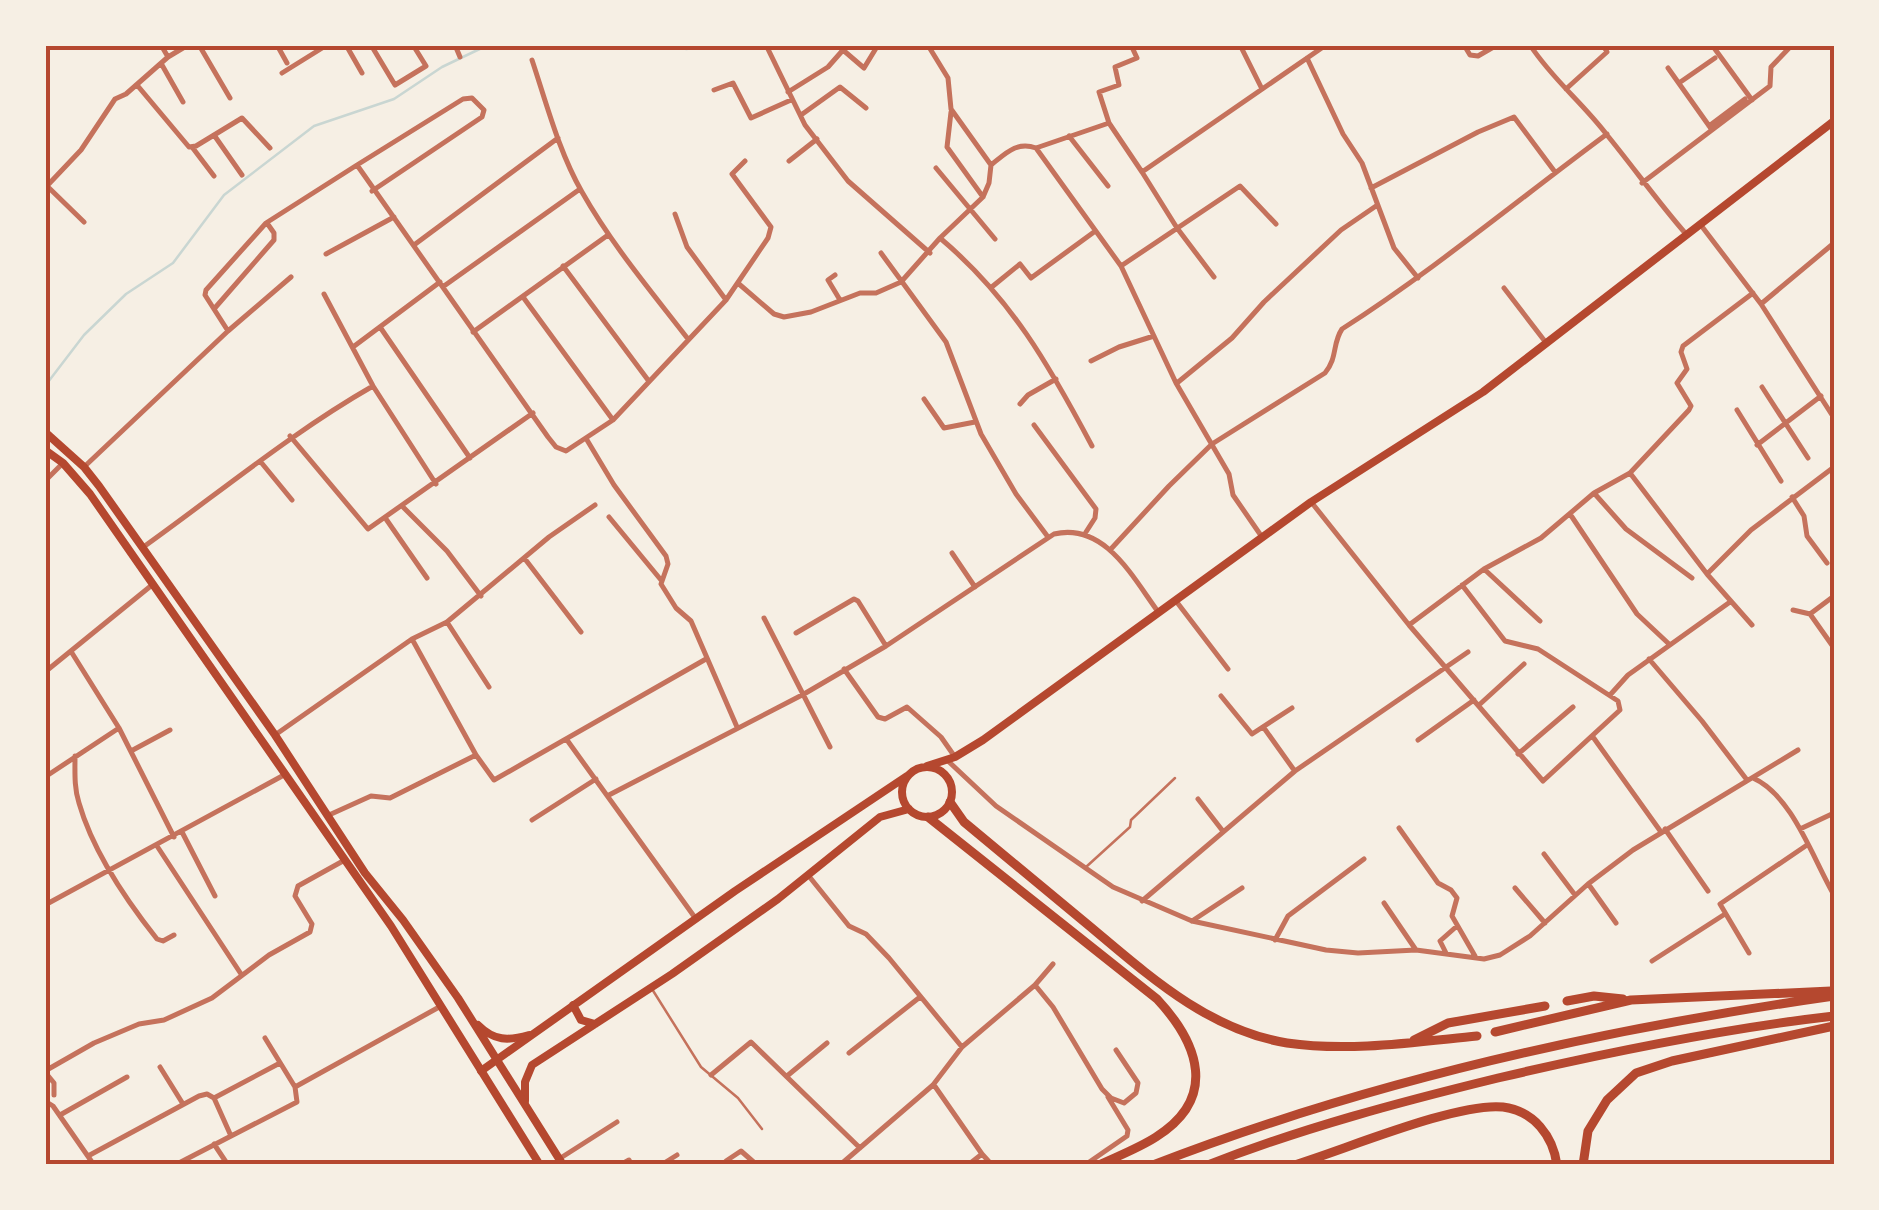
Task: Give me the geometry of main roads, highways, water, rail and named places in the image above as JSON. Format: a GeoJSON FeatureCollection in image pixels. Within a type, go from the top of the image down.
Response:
{"type":"FeatureCollection","features":[{"type":"Feature","properties":{"kind":"highway"},"geometry":{"type":"LineString","coordinates":[[950,802],[964,822],[992,846],[1179,998],[1206,1015],[1285,1042],[1318,1046],[1477,1036]]}},
{"type":"Feature","properties":{"kind":"highway"},"geometry":{"type":"LineString","coordinates":[[928,817],[1157,999],[1194,1050],[1194,1093],[1185,1111],[1154,1139],[1100,1165]]}},
{"type":"Feature","properties":{"kind":"highway"},"geometry":{"type":"LineString","coordinates":[[1567,1001],[1594,996],[1631,1000],[1834,993]]}},
{"type":"Feature","properties":{"kind":"highway"},"geometry":{"type":"LineString","coordinates":[[1153,1165],[1242,1130],[1459,1067],[1705,1014],[1834,993]]}},
{"type":"Feature","properties":{"kind":"highway"},"geometry":{"type":"LineString","coordinates":[[1494,1032],[1631,1000]]}},
{"type":"Feature","properties":{"kind":"highway"},"geometry":{"type":"LineString","coordinates":[[1412,1042],[1448,1024],[1545,1006]]}},
{"type":"Feature","properties":{"kind":"highway"},"geometry":{"type":"LineString","coordinates":[[1208,1165],[1411,1100],[1580,1059],[1834,1016]]}},
{"type":"Feature","properties":{"kind":"highway"},"geometry":{"type":"LineString","coordinates":[[1583,1165],[1588,1131],[1607,1100],[1636,1073],[1672,1060],[1834,1026]]}},
{"type":"Feature","properties":{"kind":"highway"},"geometry":{"type":"LineString","coordinates":[[1294,1165],[1452,1114],[1492,1107],[1520,1112],[1536,1121],[1550,1138],[1557,1165]]}},
{"type":"Feature","properties":{"kind":"main road"},"geometry":{"type":"LineString","coordinates":[[481,1071],[916,769],[951,759],[1311,502],[1484,392],[1834,121]]}},
{"type":"Feature","properties":{"kind":"main road"},"geometry":{"type":"LineString","coordinates":[[45,432],[84,466],[275,735],[365,873],[403,920],[468,1015],[561,1162]]}},
{"type":"Feature","properties":{"kind":"main road"},"geometry":{"type":"LineString","coordinates":[[45,450],[90,494],[288,773],[343,861],[392,926],[540,1165]]}},
{"type":"Feature","properties":{"kind":"main road"},"geometry":{"type":"LineString","coordinates":[[526,1103],[523,1090],[532,1065],[652,987],[808,876],[880,817],[908,810],[928,817],[937,815],[950,802],[951,759]]}},
{"type":"Feature","properties":{"kind":"main road"},"geometry":{"type":"LineString","coordinates":[[927,766],[937,769],[951,784]]}},
{"type":"Feature","properties":{"kind":"main road"},"geometry":{"type":"LineString","coordinates":[[906,776],[902,793],[908,810]]}},
{"type":"Feature","properties":{"kind":"main road"},"geometry":{"type":"LineString","coordinates":[[573,1005],[580,1020],[594,1024]]}},
{"type":"Feature","properties":{"kind":"main road"},"geometry":{"type":"LineString","coordinates":[[468,1015],[497,1039],[529,1036]]}},
{"type":"Feature","properties":{"kind":"main road"},"geometry":{"type":"LineString","coordinates":[[497,1096],[500,1084],[512,1084]]}},
{"type":"Feature","properties":{"kind":"waterway"},"geometry":{"type":"LineString","coordinates":[[45,386],[84,335],[126,294],[173,263],[224,195],[314,126],[394,99],[442,67],[488,45]]}},
{"type":"Feature","properties":{"kind":"waterway"},"geometry":{"type":"LineString","coordinates":[[647,45],[687,49],[694,45]]}}]}
